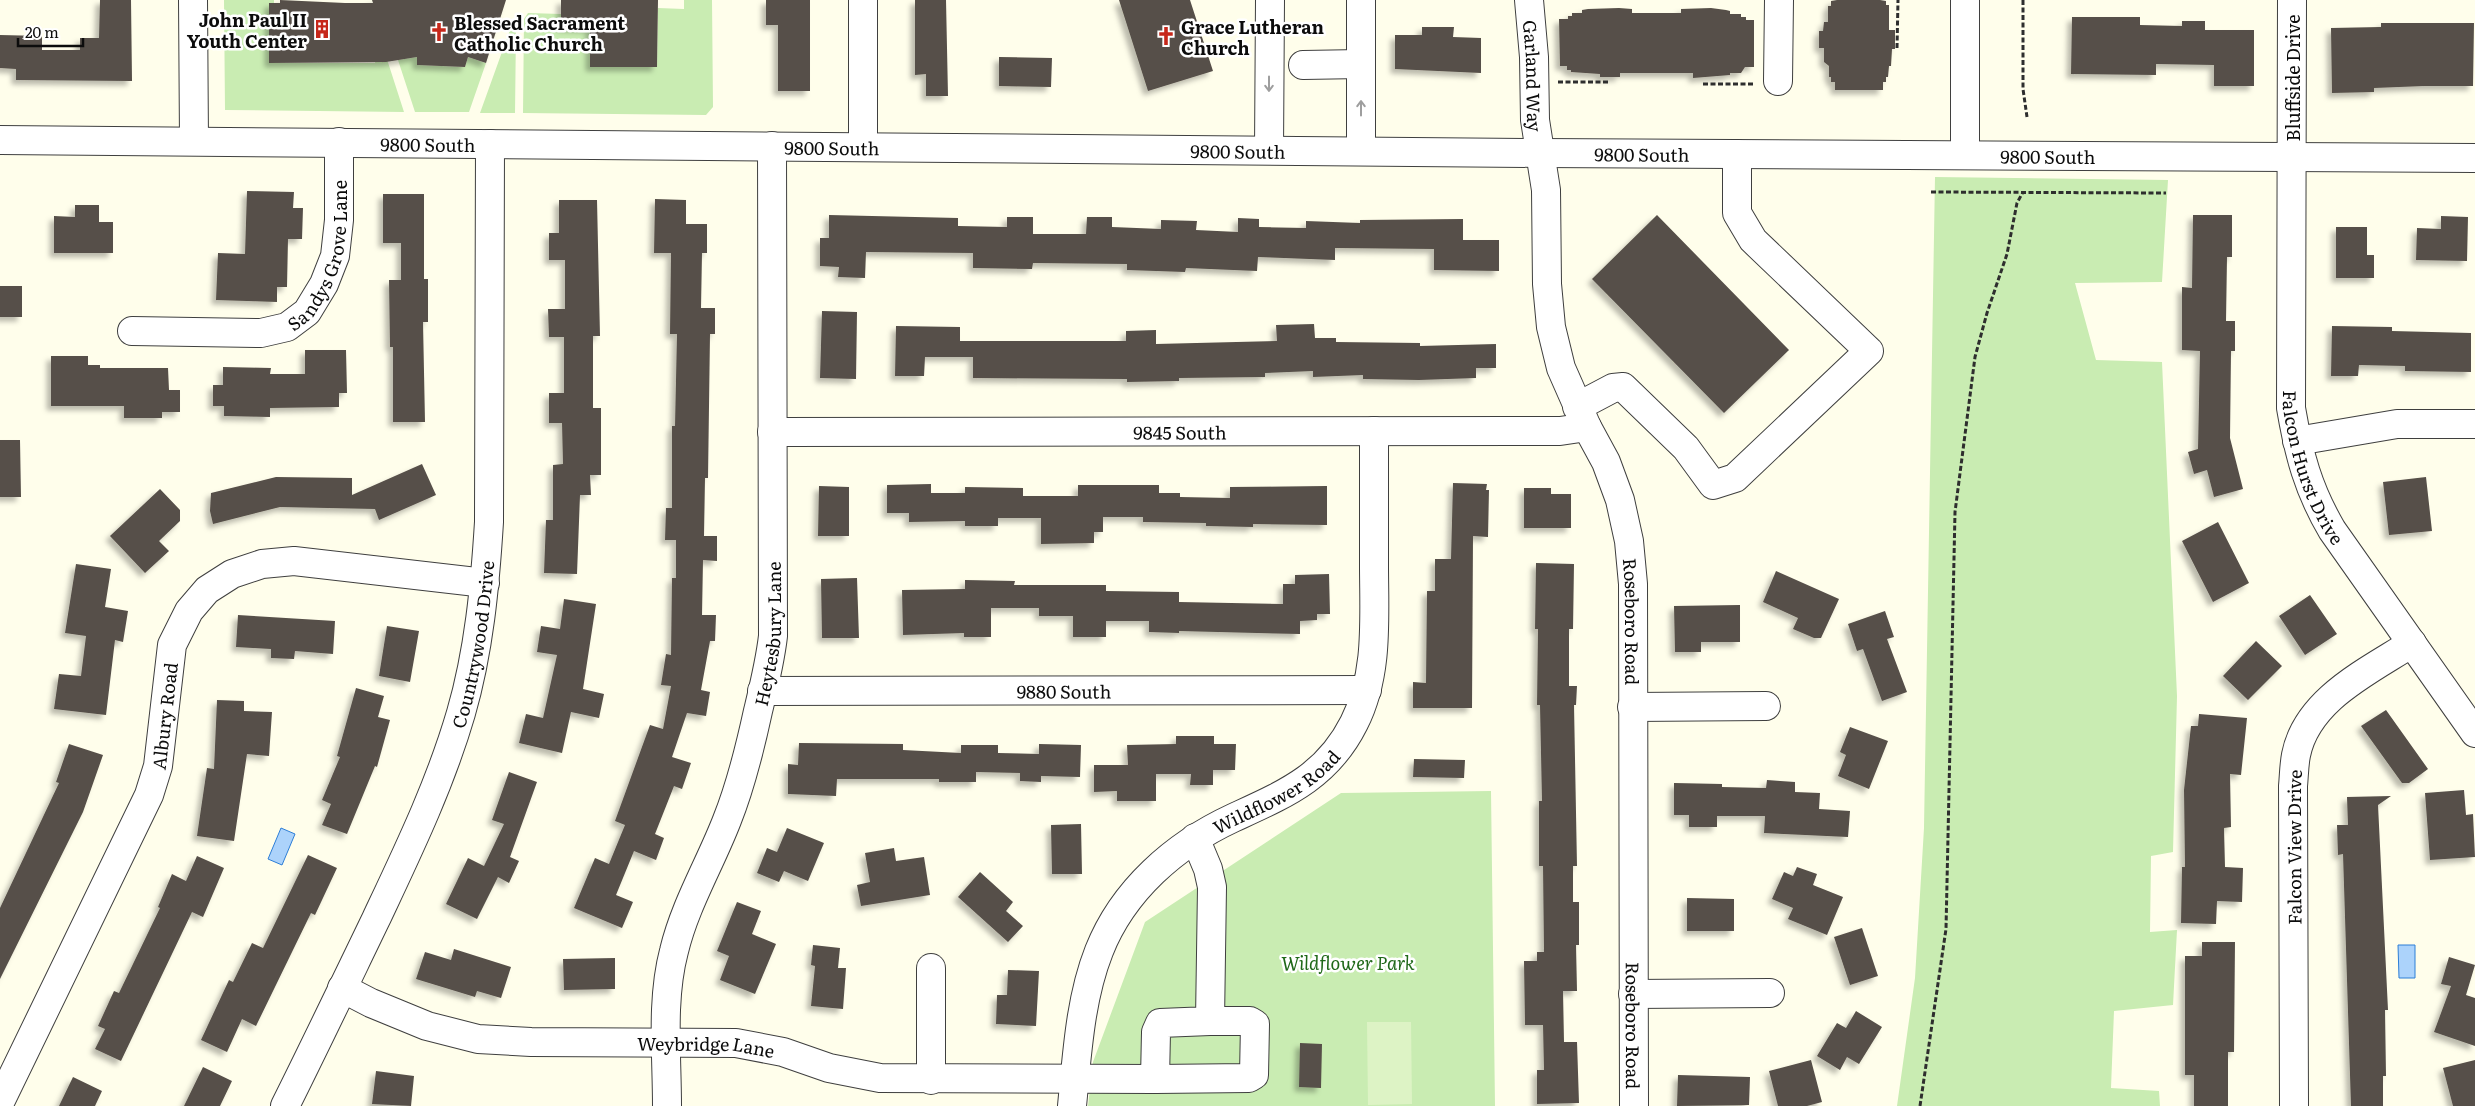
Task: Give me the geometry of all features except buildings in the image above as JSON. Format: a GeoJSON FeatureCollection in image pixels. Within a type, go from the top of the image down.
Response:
{"type":"FeatureCollection","features":[{"type":"Feature","properties":{"kind":"street"},"geometry":{"type":"LineString","coordinates":[[193,0],[194,141]]}},
{"type":"Feature","properties":{"kind":"street"},"geometry":{"type":"LineString","coordinates":[[863,0],[864,147]]}},
{"type":"Feature","properties":{"kind":"street"},"geometry":{"type":"LineString","coordinates":[[1269,150],[1270,0]]}},
{"type":"Feature","properties":{"kind":"street"},"geometry":{"type":"LineString","coordinates":[[1361,0],[1361,151]]}},
{"type":"Feature","properties":{"kind":"street","name":"Garland Way"},"geometry":{"type":"LineString","coordinates":[[1529,0],[1534,57],[1535,120],[1540,153]]}},
{"type":"Feature","properties":{"kind":"street"},"geometry":{"type":"LineString","coordinates":[[1769,82],[1778,0]]}},
{"type":"Feature","properties":{"kind":"street"},"geometry":{"type":"LineString","coordinates":[[1965,0],[1965,155]]}},
{"type":"Feature","properties":{"kind":"street","name":"Bluffside Drive"},"geometry":{"type":"LineString","coordinates":[[2292,0],[2292,156]]}},
{"type":"Feature","properties":{"kind":"street"},"geometry":{"type":"LineString","coordinates":[[1303,65],[1361,64]]}},
{"type":"Feature","properties":{"kind":"street","name":"9800 South"},"geometry":{"type":"LineString","coordinates":[[0,140],[1540,153],[2475,158]]}},
{"type":"Feature","properties":{"kind":"street","name":"Sandys Grove Lane"},"geometry":{"type":"LineString","coordinates":[[132,331],[261,333],[287,327],[307,312],[324,284],[335,256],[340,220],[339,142]]}},
{"type":"Feature","properties":{"kind":"street","name":"Countrywood Drive"},"geometry":{"type":"LineString","coordinates":[[285,1106],[419,828],[442,770],[461,711],[475,650],[485,583],[489,522],[490,144]]}},
{"type":"Feature","properties":{"kind":"street","name":"Heytesbury Lane"},"geometry":{"type":"LineString","coordinates":[[667,1106],[669,979],[674,952],[682,922],[730,811],[746,766],[770,663],[772,636],[772,146]]}},
{"type":"Feature","properties":{"kind":"street","name":"Roseboro Road"},"geometry":{"type":"LineString","coordinates":[[1540,153],[1546,190],[1547,284],[1551,327],[1562,368],[1582,417],[1606,462],[1620,500],[1629,541],[1633,584],[1634,1106]]}},
{"type":"Feature","properties":{"kind":"street","name":"9845 South"},"geometry":{"type":"LineString","coordinates":[[772,432],[1560,431],[1582,417],[1613,388],[1623,387],[1686,448],[1713,485],[1735,478],[1869,351],[1753,240],[1737,212],[1737,154]]}},
{"type":"Feature","properties":{"kind":"street","name":"Falcon Hurst Drive"},"geometry":{"type":"LineString","coordinates":[[2292,156],[2291,408],[2304,474],[2316,503],[2475,733]]}},
{"type":"Feature","properties":{"kind":"street"},"geometry":{"type":"LineString","coordinates":[[2297,441],[2397,424],[2475,424]]}},
{"type":"Feature","properties":{"kind":"street","name":"Wildflower Road"},"geometry":{"type":"LineString","coordinates":[[1073,1093],[1085,1001],[1099,951],[1123,905],[1155,868],[1195,838],[1305,783],[1335,755],[1354,723],[1367,690],[1374,644],[1374,431]]}},
{"type":"Feature","properties":{"kind":"street","name":"Albury Road"},"geometry":{"type":"LineString","coordinates":[[0,1102],[149,795],[158,766],[172,644],[189,611],[207,590],[232,574],[262,564],[294,561],[485,583]]}},
{"type":"Feature","properties":{"kind":"street","name":"Falcon View Drive"},"geometry":{"type":"LineString","coordinates":[[2294,1106],[2293,786],[2296,754],[2305,730],[2320,708],[2345,686],[2412,643]]}},
{"type":"Feature","properties":{"kind":"street","name":"9880 South"},"geometry":{"type":"LineString","coordinates":[[762,691],[1367,690]]}},
{"type":"Feature","properties":{"kind":"street"},"geometry":{"type":"LineString","coordinates":[[1632,707],[1766,706]]}},
{"type":"Feature","properties":{"kind":"street"},"geometry":{"type":"LineString","coordinates":[[1155,1079],[1156,1032],[1160,1023],[1210,1020],[1212,887],[1208,869],[1195,838]]}},
{"type":"Feature","properties":{"kind":"street"},"geometry":{"type":"LineString","coordinates":[[931,968],[931,1080]]}},
{"type":"Feature","properties":{"kind":"street","name":"Weybridge Lane"},"geometry":{"type":"LineString","coordinates":[[342,988],[371,1003],[427,1026],[478,1039],[531,1042],[667,1041],[736,1043],[783,1052],[829,1068],[880,1078],[931,1080],[1073,1093],[1155,1079],[1249,1078],[1254,1075],[1255,1024],[1250,1021],[1210,1020]]}},
{"type":"Feature","properties":{"kind":"street"},"geometry":{"type":"LineString","coordinates":[[1633,994],[1770,993]]}},
{"type":"Feature","properties":{"kind":"path"},"geometry":{"type":"LineString","coordinates":[[1897,48],[1898,0]]}},
{"type":"Feature","properties":{"kind":"path"},"geometry":{"type":"LineString","coordinates":[[2023,0],[2023,88],[2027,118]]}},
{"type":"Feature","properties":{"kind":"path"},"geometry":{"type":"LineString","coordinates":[[1555,82],[1609,82]]}},
{"type":"Feature","properties":{"kind":"path"},"geometry":{"type":"LineString","coordinates":[[1703,84],[1769,82]]}},
{"type":"Feature","properties":{"kind":"path"},"geometry":{"type":"LineString","coordinates":[[1931,192],[2166,193]]}},
{"type":"Feature","properties":{"kind":"path"},"geometry":{"type":"LineString","coordinates":[[1920,1106],[1946,929],[1954,512],[1975,357],[1986,313],[2007,254],[2017,203],[2023,192]]}},
{"type":"Feature","properties":{"kind":"green space"},"geometry":{"type":"Polygon","coordinates":[[[224,0],[274,0],[274,3],[269,3],[270,63],[375,63],[376,50],[384,50],[404,112],[225,110],[224,0]]]}},
{"type":"Feature","properties":{"kind":"green space"},"geometry":{"type":"Polygon","coordinates":[[[684,0],[712,0],[713,107],[706,115],[523,113],[524,19],[528,13],[561,14],[561,27],[590,28],[590,66],[657,67],[658,8],[684,9],[684,0]]]}},
{"type":"Feature","properties":{"kind":"green space"},"geometry":{"type":"Polygon","coordinates":[[[511,27],[516,29],[515,113],[480,113],[511,27]]]}},
{"type":"Feature","properties":{"kind":"green space"},"geometry":{"type":"Polygon","coordinates":[[[417,57],[418,65],[465,67],[468,57],[486,63],[469,112],[415,112],[398,60],[417,57]]]}},
{"type":"Feature","properties":{"kind":"green space"},"geometry":{"type":"Polygon","coordinates":[[[1935,177],[2168,180],[2162,282],[2075,283],[2096,360],[2162,362],[2177,696],[2173,852],[2151,856],[2150,932],[2177,930],[2173,1005],[2114,1011],[2111,1088],[2159,1091],[2160,1106],[1897,1106],[1915,978],[1924,828],[1935,177]]]}},
{"type":"Feature","properties":{"kind":"green space","name":"Wildflower Park"},"geometry":{"type":"Polygon","coordinates":[[[1491,791],[1495,1106],[1088,1106],[1093,1062],[1145,922],[1341,793],[1491,791]]]}},
{"type":"Feature","properties":{"kind":"green space"},"geometry":{"type":"Polygon","coordinates":[[[1367,1022],[1411,1022],[1412,1104],[1368,1105],[1367,1022]]]}},
{"type":"Feature","properties":{"kind":"water"},"geometry":{"type":"Polygon","coordinates":[[[281,828],[295,834],[282,865],[268,859],[281,828]]]}},
{"type":"Feature","properties":{"kind":"water"},"geometry":{"type":"Polygon","coordinates":[[[2398,945],[2415,945],[2415,978],[2399,978],[2398,945]]]}},
{"type":"Feature","properties":{"kind":"place","name":"John Paul II Youth Center"},"geometry":{"type":"Point","coordinates":[322,29]}},
{"type":"Feature","properties":{"kind":"place","name":"Blessed Sacrament Catholic Church"},"geometry":{"type":"Point","coordinates":[439,32]}},
{"type":"Feature","properties":{"kind":"place","name":"Grace Lutheran Church"},"geometry":{"type":"Point","coordinates":[1166,36]}}]}
